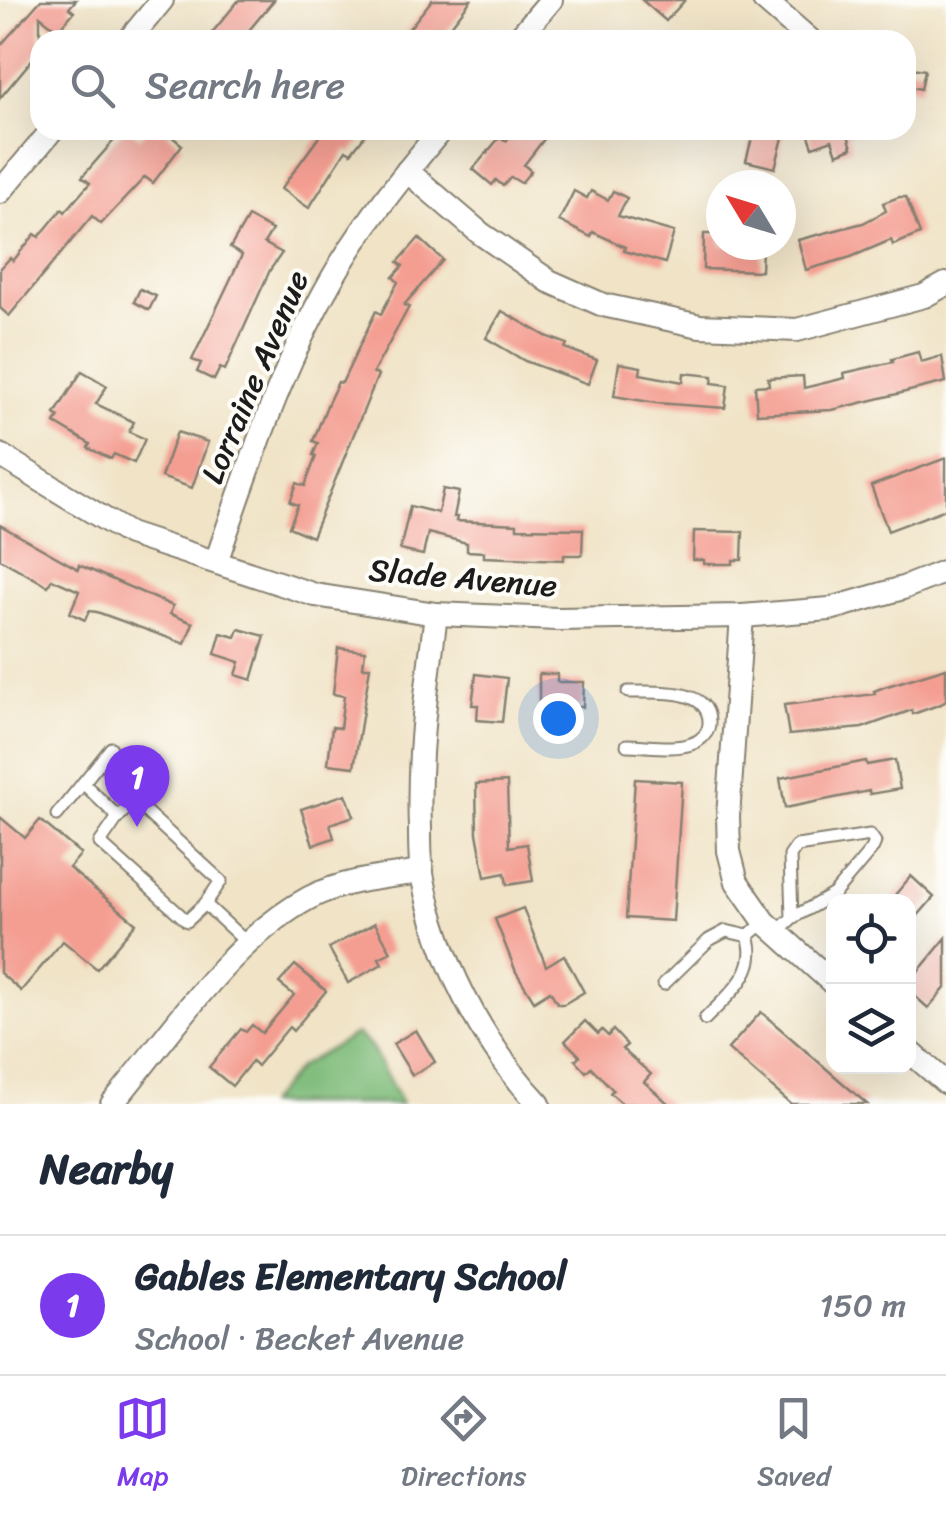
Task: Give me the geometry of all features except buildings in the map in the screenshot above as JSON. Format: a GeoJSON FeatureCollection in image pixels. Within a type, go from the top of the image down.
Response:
{"type":"FeatureCollection","features":[{"type":"Feature","properties":{"kind":"street"},"geometry":{"type":"LineString","coordinates":[[136,30],[162,0]]}},
{"type":"Feature","properties":{"kind":"street"},"geometry":{"type":"LineString","coordinates":[[526,30],[551,0]]}},
{"type":"Feature","properties":{"kind":"street"},"geometry":{"type":"LineString","coordinates":[[764,0],[798,30]]}},
{"type":"Feature","properties":{"kind":"street"},"geometry":{"type":"LineString","coordinates":[[0,192],[44,140]]}},
{"type":"Feature","properties":{"kind":"street","name":"Lorraine Avenue"},"geometry":{"type":"LineString","coordinates":[[216,562],[258,441],[317,305],[341,263],[433,140]]}},
{"type":"Feature","properties":{"kind":"street"},"geometry":{"type":"LineString","coordinates":[[407,171],[480,233],[549,281],[602,305],[700,326],[797,330],[924,296],[946,284]]}},
{"type":"Feature","properties":{"kind":"street","name":"Slade Avenue"},"geometry":{"type":"LineString","coordinates":[[0,455],[128,534],[316,596],[436,614],[557,619],[742,616],[830,609],[903,588],[946,570]]}},
{"type":"Feature","properties":{"kind":"street"},"geometry":{"type":"LineString","coordinates":[[436,614],[420,763],[422,872],[443,952],[463,994],[539,1104]]}},
{"type":"Feature","properties":{"kind":"street"},"geometry":{"type":"LineString","coordinates":[[742,616],[729,851],[737,882],[770,927],[826,977]]}},
{"type":"Feature","properties":{"kind":"street"},"geometry":{"type":"LineString","coordinates":[[112,1104],[246,944],[279,917],[311,896],[352,882],[422,872]]}},
{"type":"Feature","properties":{"kind":"street"},"geometry":{"type":"LineString","coordinates":[[916,1057],[946,1082]]}},
{"type":"Feature","properties":{"kind":"lane"},"geometry":{"type":"LineString","coordinates":[[627,746],[690,745],[704,736],[709,720],[700,702],[688,696],[628,692]]}},
{"type":"Feature","properties":{"kind":"lane"},"geometry":{"type":"LineString","coordinates":[[709,720],[734,722]]}},
{"type":"Feature","properties":{"kind":"lane"},"geometry":{"type":"LineString","coordinates":[[57,815],[111,748]]}},
{"type":"Feature","properties":{"kind":"lane"},"geometry":{"type":"LineString","coordinates":[[82,783],[118,817]]}},
{"type":"Feature","properties":{"kind":"lane"},"geometry":{"type":"LineString","coordinates":[[134,801],[220,881],[205,904],[187,921],[100,843],[134,801]]}},
{"type":"Feature","properties":{"kind":"lane"},"geometry":{"type":"LineString","coordinates":[[705,1019],[745,976],[752,946],[770,927],[834,894],[872,849],[874,842],[870,836],[797,846],[790,856],[770,927]]}},
{"type":"Feature","properties":{"kind":"lane"},"geometry":{"type":"LineString","coordinates":[[205,904],[246,944]]}},
{"type":"Feature","properties":{"kind":"lane"},"geometry":{"type":"LineString","coordinates":[[664,984],[709,940],[726,931],[770,927]]}},
{"type":"Feature","properties":{"kind":"green space"},"geometry":{"type":"Polygon","coordinates":[[[356,1034],[370,1045],[402,1104],[267,1104],[299,1067],[356,1034]]]}},
{"type":"Feature","properties":{"kind":"place","name":"Gables Elementary School"},"geometry":{"type":"Point","coordinates":[137,827]}}]}
